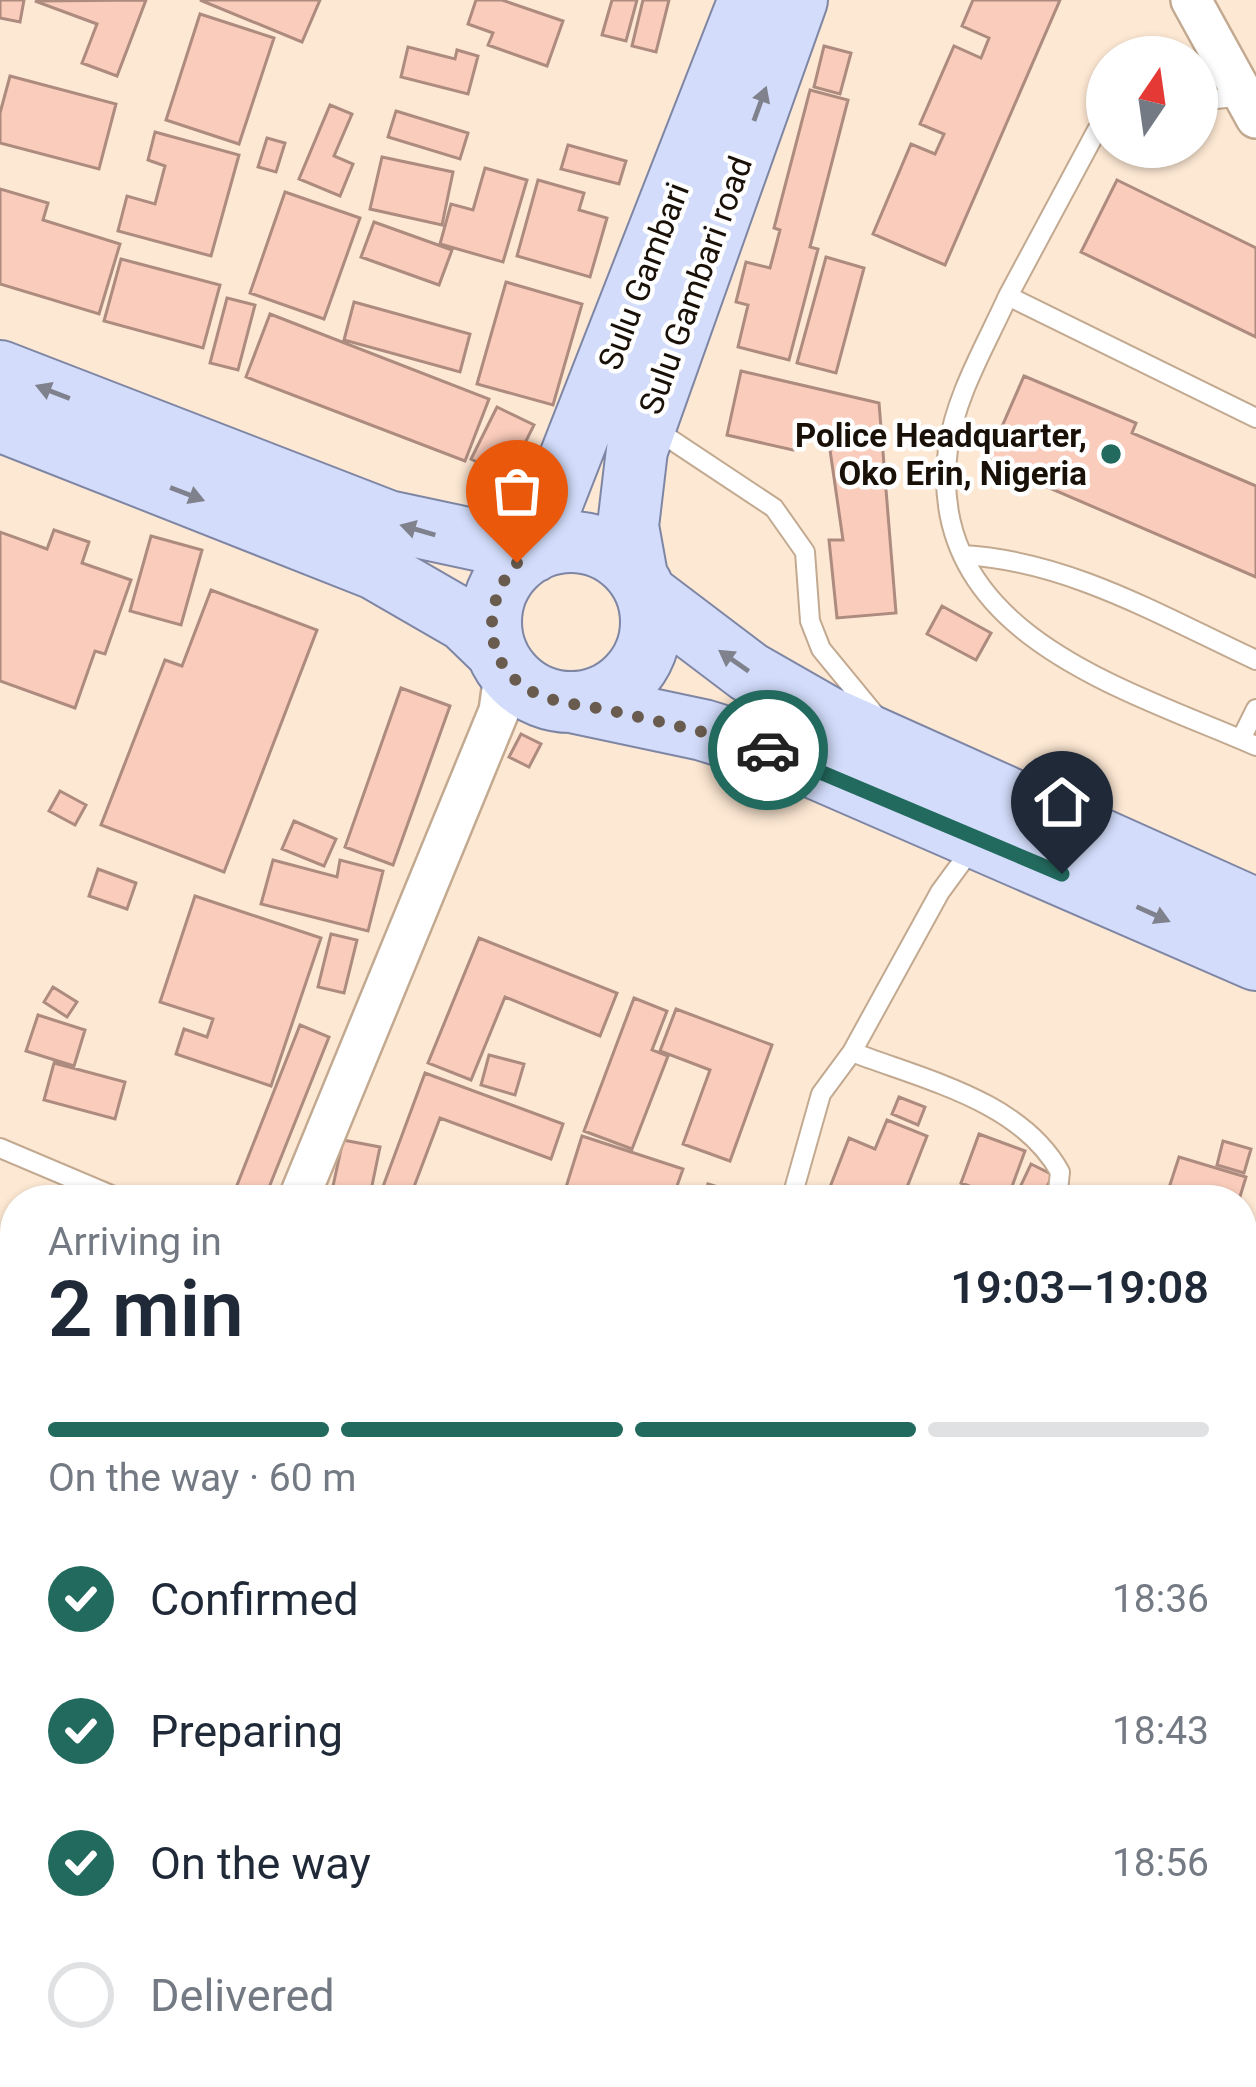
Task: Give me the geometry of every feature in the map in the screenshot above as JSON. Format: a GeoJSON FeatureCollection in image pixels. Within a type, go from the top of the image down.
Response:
{"type":"FeatureCollection","features":[{"type":"Feature","properties":{"kind":"main road","name":"Sulu Gambari"},"geometry":{"type":"LineString","coordinates":[[533,552],[749,0]]}},
{"type":"Feature","properties":{"kind":"main road","name":"Sulu Gambari road"},"geometry":{"type":"LineString","coordinates":[[641,585],[628,500],[645,422],[797,0]]}},
{"type":"Feature","properties":{"kind":"main road"},"geometry":{"type":"LineString","coordinates":[[0,371],[388,521],[533,552]]}},
{"type":"Feature","properties":{"kind":"main road"},"geometry":{"type":"LineString","coordinates":[[0,421],[375,569],[465,621],[531,680],[992,817],[1256,909]]}},
{"type":"Feature","properties":{"kind":"main road"},"geometry":{"type":"LineString","coordinates":[[641,585],[651,631],[637,667],[609,693],[531,680],[491,632],[496,594],[504,577],[533,552],[551,544],[589,544],[608,551],[641,585],[749,672],[904,753],[992,817],[1256,960]]}},
{"type":"Feature","properties":{"kind":"street"},"geometry":{"type":"LineString","coordinates":[[1191,0],[1251,107]]}},
{"type":"Feature","properties":{"kind":"street"},"geometry":{"type":"LineString","coordinates":[[304,1185],[506,684],[531,680]]}},
{"type":"Feature","properties":{"kind":"lane"},"geometry":{"type":"LineString","coordinates":[[1218,103],[1251,107]]}},
{"type":"Feature","properties":{"kind":"lane"},"geometry":{"type":"LineString","coordinates":[[1086,151],[1008,296],[963,393],[948,446],[945,493],[963,554],[1000,615],[1053,656],[1249,743],[1256,709]]}},
{"type":"Feature","properties":{"kind":"lane"},"geometry":{"type":"LineString","coordinates":[[1008,296],[1256,418]]}},
{"type":"Feature","properties":{"kind":"lane"},"geometry":{"type":"LineString","coordinates":[[645,422],[775,508],[805,552],[810,621],[820,649],[904,753]]}},
{"type":"Feature","properties":{"kind":"lane"},"geometry":{"type":"LineString","coordinates":[[963,554],[1058,569],[1256,660]]}},
{"type":"Feature","properties":{"kind":"lane"},"geometry":{"type":"LineString","coordinates":[[795,1185],[821,1094],[852,1052],[940,892],[992,817]]}},
{"type":"Feature","properties":{"kind":"lane"},"geometry":{"type":"LineString","coordinates":[[852,1052],[956,1092],[1027,1127],[1060,1172],[1059,1185]]}},
{"type":"Feature","properties":{"kind":"lane"},"geometry":{"type":"LineString","coordinates":[[0,1148],[88,1185]]}},
{"type":"Feature","properties":{"kind":"building"},"geometry":{"type":"Polygon","coordinates":[[[0,0],[24,0],[20,22],[0,18],[0,0]]]}},
{"type":"Feature","properties":{"kind":"building"},"geometry":{"type":"Polygon","coordinates":[[[146,0],[117,76],[82,63],[97,24],[35,1],[146,0]]]}},
{"type":"Feature","properties":{"kind":"building"},"geometry":{"type":"Polygon","coordinates":[[[200,0],[320,0],[302,42],[200,0]]]}},
{"type":"Feature","properties":{"kind":"building"},"geometry":{"type":"Polygon","coordinates":[[[476,0],[502,0],[563,21],[547,66],[488,45],[493,33],[468,24],[476,0]]]}},
{"type":"Feature","properties":{"kind":"building"},"geometry":{"type":"Polygon","coordinates":[[[612,0],[637,0],[626,41],[602,35],[612,0]]]}},
{"type":"Feature","properties":{"kind":"building"},"geometry":{"type":"Polygon","coordinates":[[[643,0],[669,0],[656,52],[632,46],[643,0]]]}},
{"type":"Feature","properties":{"kind":"building"},"geometry":{"type":"Polygon","coordinates":[[[973,0],[1060,0],[945,265],[873,234],[911,144],[935,154],[944,134],[920,124],[954,46],[981,58],[989,38],[962,26],[973,0]]]}},
{"type":"Feature","properties":{"kind":"building"},"geometry":{"type":"Polygon","coordinates":[[[200,14],[274,38],[239,144],[166,120],[200,14]]]}},
{"type":"Feature","properties":{"kind":"building"},"geometry":{"type":"Polygon","coordinates":[[[824,46],[851,53],[840,94],[814,87],[824,46]]]}},
{"type":"Feature","properties":{"kind":"building"},"geometry":{"type":"Polygon","coordinates":[[[408,47],[455,59],[457,50],[478,56],[468,94],[401,77],[408,47]]]}},
{"type":"Feature","properties":{"kind":"building"},"geometry":{"type":"Polygon","coordinates":[[[10,76],[116,104],[99,169],[0,143],[0,113],[10,76]]]}},
{"type":"Feature","properties":{"kind":"building"},"geometry":{"type":"Polygon","coordinates":[[[810,90],[848,100],[810,247],[818,249],[789,360],[738,347],[748,305],[736,302],[746,262],[770,268],[780,230],[774,228],[810,90]]]}},
{"type":"Feature","properties":{"kind":"building"},"geometry":{"type":"Polygon","coordinates":[[[330,105],[352,114],[334,156],[353,164],[340,196],[299,179],[330,105]]]}},
{"type":"Feature","properties":{"kind":"building"},"geometry":{"type":"Polygon","coordinates":[[[396,111],[468,133],[460,159],[388,137],[396,111]]]}},
{"type":"Feature","properties":{"kind":"building"},"geometry":{"type":"Polygon","coordinates":[[[155,132],[239,155],[211,256],[118,231],[127,196],[155,204],[165,166],[148,160],[155,132]]]}},
{"type":"Feature","properties":{"kind":"building"},"geometry":{"type":"Polygon","coordinates":[[[267,138],[285,143],[276,172],[258,167],[267,138]]]}},
{"type":"Feature","properties":{"kind":"building"},"geometry":{"type":"Polygon","coordinates":[[[568,145],[626,161],[619,184],[561,169],[568,145]]]}},
{"type":"Feature","properties":{"kind":"building"},"geometry":{"type":"Polygon","coordinates":[[[382,157],[453,172],[442,225],[370,209],[382,157]]]}},
{"type":"Feature","properties":{"kind":"building"},"geometry":{"type":"Polygon","coordinates":[[[485,168],[527,180],[503,262],[440,244],[451,204],[473,210],[485,168]]]}},
{"type":"Feature","properties":{"kind":"building"},"geometry":{"type":"Polygon","coordinates":[[[538,180],[584,193],[579,210],[607,218],[590,277],[517,256],[538,180]]]}},
{"type":"Feature","properties":{"kind":"building"},"geometry":{"type":"Polygon","coordinates":[[[1117,180],[1256,248],[1256,337],[1081,252],[1117,180]]]}},
{"type":"Feature","properties":{"kind":"building"},"geometry":{"type":"Polygon","coordinates":[[[0,189],[48,203],[43,220],[120,244],[99,314],[0,284],[0,189]]]}},
{"type":"Feature","properties":{"kind":"building"},"geometry":{"type":"Polygon","coordinates":[[[285,192],[360,218],[324,319],[250,293],[285,192]]]}},
{"type":"Feature","properties":{"kind":"building"},"geometry":{"type":"Polygon","coordinates":[[[374,222],[452,250],[439,285],[361,257],[374,222]]]}},
{"type":"Feature","properties":{"kind":"building"},"geometry":{"type":"Polygon","coordinates":[[[826,257],[864,268],[836,373],[797,363],[826,257]]]}},
{"type":"Feature","properties":{"kind":"building"},"geometry":{"type":"Polygon","coordinates":[[[121,259],[220,285],[203,348],[104,321],[121,259]]]}},
{"type":"Feature","properties":{"kind":"building"},"geometry":{"type":"Polygon","coordinates":[[[506,282],[582,304],[553,405],[477,384],[506,282]]]}},
{"type":"Feature","properties":{"kind":"building"},"geometry":{"type":"Polygon","coordinates":[[[227,298],[255,305],[238,370],[210,363],[227,298]]]}},
{"type":"Feature","properties":{"kind":"building"},"geometry":{"type":"Polygon","coordinates":[[[354,302],[470,334],[460,372],[344,340],[354,302]]]}},
{"type":"Feature","properties":{"kind":"building"},"geometry":{"type":"Polygon","coordinates":[[[270,314],[489,399],[465,461],[246,377],[270,314]]]}},
{"type":"Feature","properties":{"kind":"building"},"geometry":{"type":"Polygon","coordinates":[[[741,371],[879,403],[896,613],[837,618],[829,540],[843,540],[829,443],[805,438],[804,448],[793,450],[727,435],[741,371]]]}},
{"type":"Feature","properties":{"kind":"building"},"geometry":{"type":"Polygon","coordinates":[[[1024,376],[1136,423],[1132,433],[1256,486],[1256,577],[987,461],[1024,376]]]}},
{"type":"Feature","properties":{"kind":"building"},"geometry":{"type":"Polygon","coordinates":[[[497,407],[534,425],[508,477],[471,459],[497,407]]]}},
{"type":"Feature","properties":{"kind":"building"},"geometry":{"type":"Polygon","coordinates":[[[54,530],[89,542],[82,563],[131,580],[105,654],[95,651],[75,708],[0,681],[0,532],[47,549],[54,530]]]}},
{"type":"Feature","properties":{"kind":"building"},"geometry":{"type":"Polygon","coordinates":[[[151,536],[202,550],[181,625],[130,611],[151,536]]]}},
{"type":"Feature","properties":{"kind":"building"},"geometry":{"type":"Polygon","coordinates":[[[211,590],[317,630],[224,872],[101,825],[165,660],[182,666],[211,590]]]}},
{"type":"Feature","properties":{"kind":"building"},"geometry":{"type":"Polygon","coordinates":[[[942,606],[991,633],[976,660],[927,634],[942,606]]]}},
{"type":"Feature","properties":{"kind":"building"},"geometry":{"type":"Polygon","coordinates":[[[401,688],[450,706],[393,865],[345,847],[401,688]]]}},
{"type":"Feature","properties":{"kind":"building"},"geometry":{"type":"Polygon","coordinates":[[[521,734],[541,744],[529,767],[509,757],[521,734]]]}},
{"type":"Feature","properties":{"kind":"building"},"geometry":{"type":"Polygon","coordinates":[[[60,791],[86,805],[75,825],[49,811],[60,791]]]}},
{"type":"Feature","properties":{"kind":"building"},"geometry":{"type":"Polygon","coordinates":[[[294,821],[336,839],[324,866],[282,849],[294,821]]]}},
{"type":"Feature","properties":{"kind":"building"},"geometry":{"type":"Polygon","coordinates":[[[273,860],[337,877],[340,860],[383,871],[368,931],[261,904],[273,860]]]}},
{"type":"Feature","properties":{"kind":"building"},"geometry":{"type":"Polygon","coordinates":[[[98,869],[136,883],[127,909],[89,896],[98,869]]]}},
{"type":"Feature","properties":{"kind":"building"},"geometry":{"type":"Polygon","coordinates":[[[195,896],[321,938],[271,1086],[176,1054],[184,1029],[207,1037],[213,1019],[160,1002],[195,896]]]}},
{"type":"Feature","properties":{"kind":"building"},"geometry":{"type":"Polygon","coordinates":[[[331,934],[357,940],[344,993],[318,987],[331,934]]]}},
{"type":"Feature","properties":{"kind":"building"},"geometry":{"type":"Polygon","coordinates":[[[479,938],[617,993],[600,1036],[505,997],[471,1080],[428,1063],[479,938]]]}},
{"type":"Feature","properties":{"kind":"building"},"geometry":{"type":"Polygon","coordinates":[[[53,987],[77,1002],[67,1017],[44,1002],[53,987]]]}},
{"type":"Feature","properties":{"kind":"building"},"geometry":{"type":"Polygon","coordinates":[[[634,998],[667,1011],[652,1050],[668,1056],[632,1149],[584,1131],[634,998]]]}},
{"type":"Feature","properties":{"kind":"building"},"geometry":{"type":"Polygon","coordinates":[[[676,1009],[772,1045],[730,1161],[683,1144],[710,1070],[660,1051],[676,1009]]]}},
{"type":"Feature","properties":{"kind":"building"},"geometry":{"type":"Polygon","coordinates":[[[38,1015],[85,1030],[74,1066],[26,1051],[38,1015]]]}},
{"type":"Feature","properties":{"kind":"building"},"geometry":{"type":"Polygon","coordinates":[[[300,1025],[329,1037],[270,1185],[237,1185],[300,1025]]]}},
{"type":"Feature","properties":{"kind":"building"},"geometry":{"type":"Polygon","coordinates":[[[489,1055],[524,1064],[515,1095],[481,1085],[489,1055]]]}},
{"type":"Feature","properties":{"kind":"building"},"geometry":{"type":"Polygon","coordinates":[[[54,1063],[125,1082],[115,1119],[44,1100],[54,1063]]]}},
{"type":"Feature","properties":{"kind":"building"},"geometry":{"type":"Polygon","coordinates":[[[425,1073],[563,1124],[551,1159],[440,1118],[415,1185],[384,1185],[425,1073]]]}},
{"type":"Feature","properties":{"kind":"building"},"geometry":{"type":"Polygon","coordinates":[[[899,1097],[925,1107],[918,1125],[892,1114],[899,1097]]]}},
{"type":"Feature","properties":{"kind":"building"},"geometry":{"type":"Polygon","coordinates":[[[887,1120],[927,1136],[908,1185],[831,1185],[849,1138],[875,1149],[887,1120]]]}},
{"type":"Feature","properties":{"kind":"building"},"geometry":{"type":"Polygon","coordinates":[[[979,1134],[1025,1151],[1013,1185],[961,1183],[979,1134]]]}},
{"type":"Feature","properties":{"kind":"building"},"geometry":{"type":"Polygon","coordinates":[[[582,1136],[683,1169],[677,1185],[567,1185],[582,1136]]]}},
{"type":"Feature","properties":{"kind":"building"},"geometry":{"type":"Polygon","coordinates":[[[343,1140],[380,1147],[372,1185],[333,1185],[343,1140]]]}},
{"type":"Feature","properties":{"kind":"building"},"geometry":{"type":"Polygon","coordinates":[[[1223,1141],[1251,1149],[1244,1173],[1217,1165],[1223,1141]]]}},
{"type":"Feature","properties":{"kind":"building"},"geometry":{"type":"Polygon","coordinates":[[[1179,1157],[1246,1177],[1244,1185],[1170,1185],[1179,1157]]]}},
{"type":"Feature","properties":{"kind":"building"},"geometry":{"type":"Polygon","coordinates":[[[1031,1164],[1053,1175],[1048,1185],[1021,1185],[1031,1164]]]}},
{"type":"Feature","properties":{"kind":"way so far"},"geometry":{"type":"LineString","coordinates":[[517,563],[496,594],[491,632],[505,668],[518,682],[552,700],[703,730],[768,750]]}},
{"type":"Feature","properties":{"kind":"place","name":"Police Headquarter, Oko Erin, Nigeria"},"geometry":{"type":"Point","coordinates":[1111,454]}},
{"type":"Feature","properties":{"kind":"route"},"geometry":{"type":"LineString","coordinates":[[768,750],[1062,874]]}}]}
